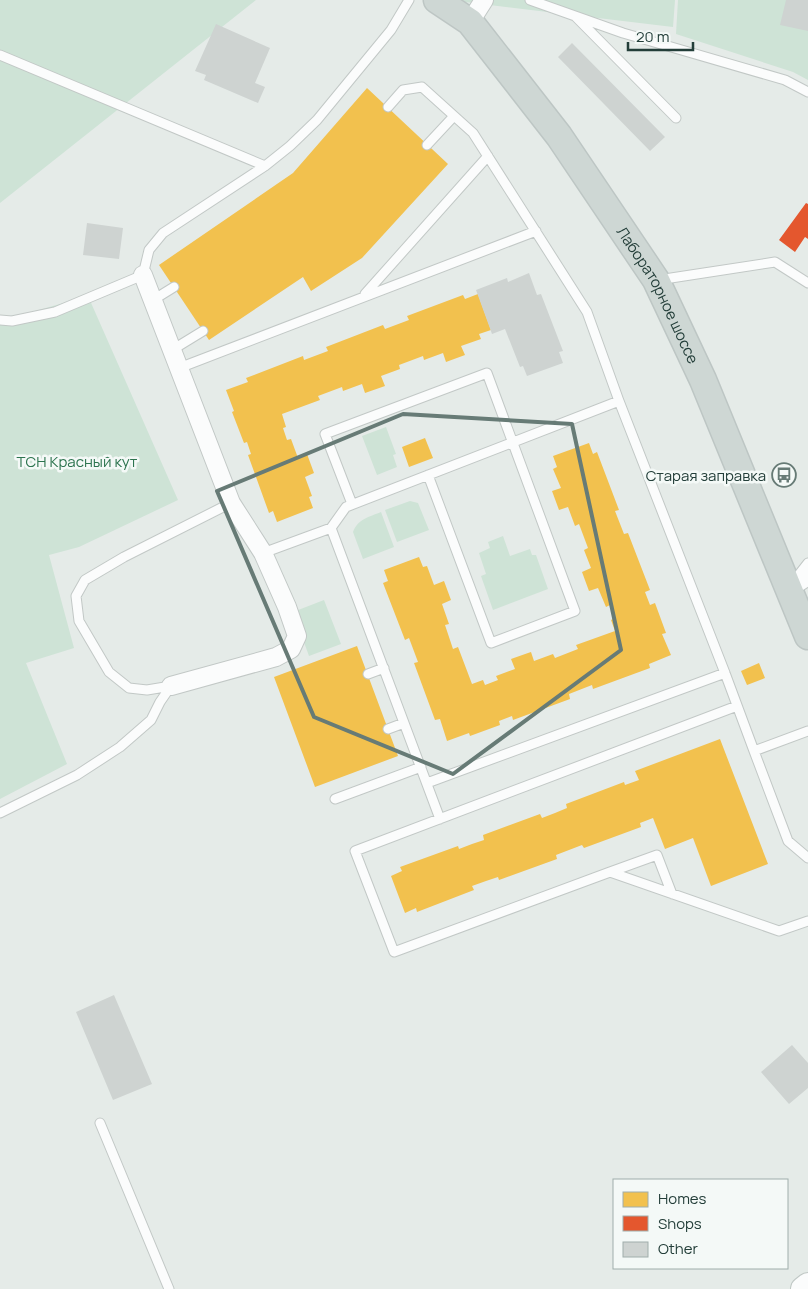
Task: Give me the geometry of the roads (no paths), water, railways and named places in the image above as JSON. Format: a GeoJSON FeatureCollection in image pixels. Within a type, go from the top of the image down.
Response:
{"type":"FeatureCollection","features":[{"type":"Feature","properties":{"kind":"main road","name":"Лабораторное шоссе"},"geometry":{"type":"LineString","coordinates":[[437,0],[470,22],[559,136],[656,280],[798,582],[808,636]]}},
{"type":"Feature","properties":{"kind":"main road"},"geometry":{"type":"LineString","coordinates":[[802,1289],[808,1285]]}},
{"type":"Feature","properties":{"kind":"street"},"geometry":{"type":"LineString","coordinates":[[470,22],[484,0]]}},
{"type":"Feature","properties":{"kind":"street"},"geometry":{"type":"LineString","coordinates":[[143,275],[231,502],[263,553],[287,606],[297,636],[291,649],[276,657],[171,686]]}},
{"type":"Feature","properties":{"kind":"lane"},"geometry":{"type":"LineString","coordinates":[[0,320],[12,321],[55,312],[143,275],[150,250],[164,233],[265,166],[290,146],[317,120],[391,30],[409,0]]}},
{"type":"Feature","properties":{"kind":"lane"},"geometry":{"type":"LineString","coordinates":[[530,0],[623,33],[785,80],[808,92]]}},
{"type":"Feature","properties":{"kind":"lane"},"geometry":{"type":"LineString","coordinates":[[574,15],[676,118]]}},
{"type":"Feature","properties":{"kind":"lane"},"geometry":{"type":"LineString","coordinates":[[0,55],[265,166]]}},
{"type":"Feature","properties":{"kind":"lane"},"geometry":{"type":"LineString","coordinates":[[388,107],[403,90],[422,87],[473,133],[587,312],[619,401],[738,706],[788,841],[808,858]]}},
{"type":"Feature","properties":{"kind":"lane"},"geometry":{"type":"LineString","coordinates":[[427,144],[454,116]]}},
{"type":"Feature","properties":{"kind":"lane"},"geometry":{"type":"LineString","coordinates":[[363,297],[488,156]]}},
{"type":"Feature","properties":{"kind":"lane"},"geometry":{"type":"LineString","coordinates":[[179,368],[536,231]]}},
{"type":"Feature","properties":{"kind":"lane"},"geometry":{"type":"LineString","coordinates":[[656,280],[775,262],[808,283]]}},
{"type":"Feature","properties":{"kind":"lane"},"geometry":{"type":"LineString","coordinates":[[153,300],[174,287]]}},
{"type":"Feature","properties":{"kind":"lane"},"geometry":{"type":"LineString","coordinates":[[172,350],[203,331]]}},
{"type":"Feature","properties":{"kind":"lane"},"geometry":{"type":"LineString","coordinates":[[352,504],[325,434],[487,373],[575,612],[491,643],[428,475]]}},
{"type":"Feature","properties":{"kind":"lane"},"geometry":{"type":"LineString","coordinates":[[263,553],[331,528],[346,507],[352,504],[619,401]]}},
{"type":"Feature","properties":{"kind":"lane"},"geometry":{"type":"LineString","coordinates":[[171,686],[147,690],[129,688],[109,672],[79,621],[76,596],[86,580],[124,557],[231,502]]}},
{"type":"Feature","properties":{"kind":"lane"},"geometry":{"type":"LineString","coordinates":[[331,528],[440,818]]}},
{"type":"Feature","properties":{"kind":"lane"},"geometry":{"type":"LineString","coordinates":[[798,582],[808,564]]}},
{"type":"Feature","properties":{"kind":"lane"},"geometry":{"type":"LineString","coordinates":[[368,674],[384,668]]}},
{"type":"Feature","properties":{"kind":"lane"},"geometry":{"type":"LineString","coordinates":[[427,783],[725,673]]}},
{"type":"Feature","properties":{"kind":"lane"},"geometry":{"type":"LineString","coordinates":[[0,813],[77,775],[120,747],[151,720],[171,686]]}},
{"type":"Feature","properties":{"kind":"lane"},"geometry":{"type":"LineString","coordinates":[[672,894],[657,855],[394,952],[355,851],[738,706]]}},
{"type":"Feature","properties":{"kind":"lane"},"geometry":{"type":"LineString","coordinates":[[388,729],[404,723]]}},
{"type":"Feature","properties":{"kind":"lane"},"geometry":{"type":"LineString","coordinates":[[754,750],[808,731]]}},
{"type":"Feature","properties":{"kind":"lane"},"geometry":{"type":"LineString","coordinates":[[335,798],[421,767]]}},
{"type":"Feature","properties":{"kind":"lane"},"geometry":{"type":"LineString","coordinates":[[610,872],[779,931],[808,921]]}},
{"type":"Feature","properties":{"kind":"lane"},"geometry":{"type":"LineString","coordinates":[[100,1123],[169,1289]]}},
{"type":"Feature","properties":{"kind":"place","name":"Старая заправка"},"geometry":{"type":"Point","coordinates":[784,475]}},
{"type":"Feature","properties":{"kind":"park label","name":"ТСН Красный кут"},"geometry":{"type":"Point","coordinates":[77,461]}}]}
